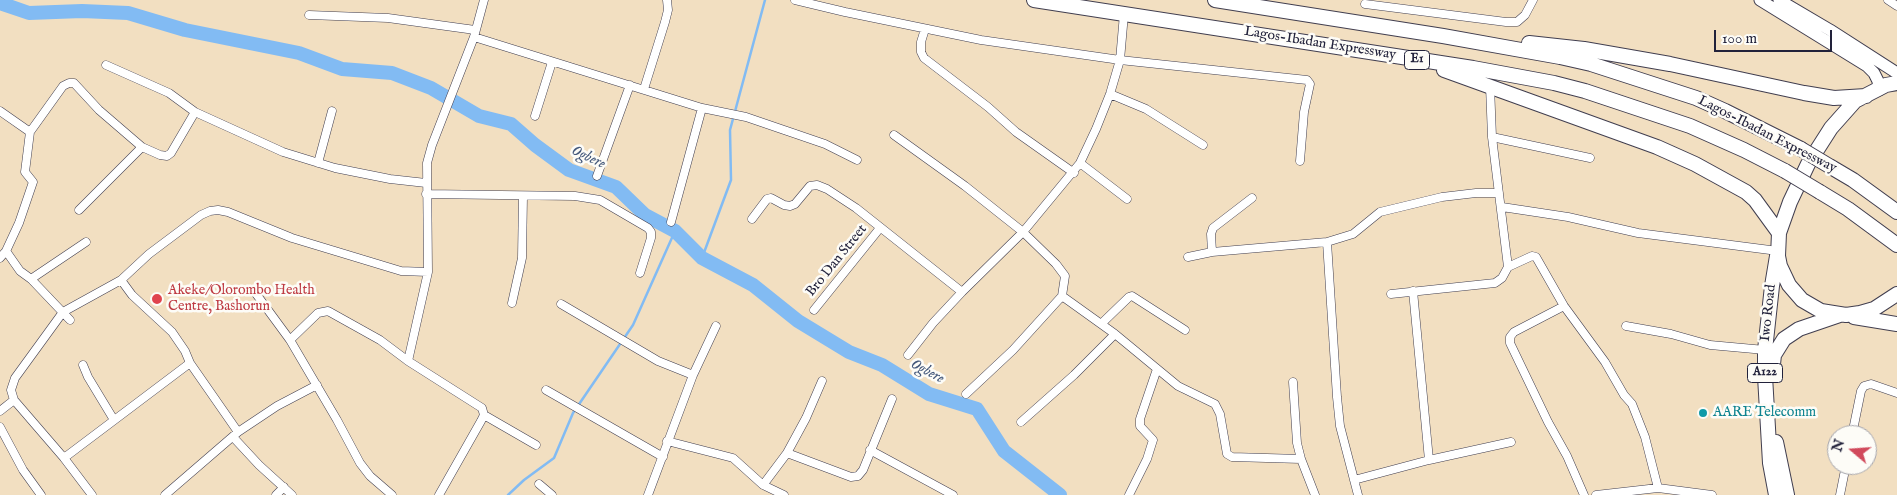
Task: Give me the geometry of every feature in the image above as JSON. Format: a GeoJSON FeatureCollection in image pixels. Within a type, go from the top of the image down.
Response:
{"type":"FeatureCollection","features":[{"type":"Feature","properties":{"kind":"highway","name":"Lagos-Ibadan Expressway"},"geometry":{"type":"LineString","coordinates":[[1034,0],[1522,76],[1585,91],[1690,126],[1744,150],[1848,209],[1897,245]]}},
{"type":"Feature","properties":{"kind":"highway","name":"Lagos-Ibadan Expressway"},"geometry":{"type":"LineString","coordinates":[[1215,0],[1443,36],[1560,57],[1626,74],[1696,98],[1801,149],[1853,180],[1897,212]]}},
{"type":"Feature","properties":{"kind":"highway"},"geometry":{"type":"LineString","coordinates":[[1443,36],[1584,49],[1670,64],[1834,98],[1866,96]]}},
{"type":"Feature","properties":{"kind":"highway"},"geometry":{"type":"LineString","coordinates":[[1429,62],[1448,72],[1657,148],[1695,164],[1746,192],[1756,200],[1779,233]]}},
{"type":"Feature","properties":{"kind":"highway","name":"A122"},"geometry":{"type":"LineString","coordinates":[[1897,83],[1886,85],[1855,101],[1843,113],[1821,143],[1798,185],[1779,233],[1778,251],[1780,266],[1794,292],[1811,306],[1831,314],[1844,315],[1874,309],[1897,294]]}},
{"type":"Feature","properties":{"kind":"highway","name":"Iwo Road"},"geometry":{"type":"LineString","coordinates":[[1776,495],[1770,463],[1767,430],[1765,350],[1778,251]]}},
{"type":"Feature","properties":{"kind":"highway"},"geometry":{"type":"LineString","coordinates":[[1844,315],[1897,324]]}},
{"type":"Feature","properties":{"kind":"highway","name":"Iwo Road"},"geometry":{"type":"LineString","coordinates":[[1787,495],[1774,434],[1772,376],[1774,355],[1784,339],[1794,331],[1844,315]]}},
{"type":"Feature","properties":{"kind":"main road"},"geometry":{"type":"LineString","coordinates":[[1760,0],[1868,66],[1878,81],[1879,90]]}},
{"type":"Feature","properties":{"kind":"main road"},"geometry":{"type":"LineString","coordinates":[[1780,0],[1897,73]]}},
{"type":"Feature","properties":{"kind":"street"},"geometry":{"type":"LineString","coordinates":[[408,362],[428,272],[427,163],[432,145],[475,34],[484,0]]}},
{"type":"Feature","properties":{"kind":"street"},"geometry":{"type":"LineString","coordinates":[[644,89],[665,22],[668,10],[667,0]]}},
{"type":"Feature","properties":{"kind":"street"},"geometry":{"type":"LineString","coordinates":[[795,0],[981,40],[1120,60],[1306,80],[1310,84],[1304,112],[1300,161]]}},
{"type":"Feature","properties":{"kind":"street"},"geometry":{"type":"LineString","coordinates":[[1364,4],[1517,22],[1524,15],[1533,0]]}},
{"type":"Feature","properties":{"kind":"street"},"geometry":{"type":"LineString","coordinates":[[1888,0],[1897,6]]}},
{"type":"Feature","properties":{"kind":"street"},"geometry":{"type":"LineString","coordinates":[[908,355],[933,323],[1023,232],[1074,173],[1096,129],[1110,94],[1120,60],[1124,14]]}},
{"type":"Feature","properties":{"kind":"street"},"geometry":{"type":"LineString","coordinates":[[309,15],[388,18],[475,34],[552,62],[702,108],[746,117],[825,144],[857,160]]}},
{"type":"Feature","properties":{"kind":"street"},"geometry":{"type":"LineString","coordinates":[[925,28],[921,42],[921,52],[924,58],[988,107],[1023,138],[1074,173]]}},
{"type":"Feature","properties":{"kind":"street"},"geometry":{"type":"LineString","coordinates":[[535,116],[552,62]]}},
{"type":"Feature","properties":{"kind":"street"},"geometry":{"type":"LineString","coordinates":[[106,66],[169,93],[195,112],[283,152],[318,163],[390,178],[426,183]]}},
{"type":"Feature","properties":{"kind":"street"},"geometry":{"type":"LineString","coordinates":[[0,258],[6,251],[33,182],[25,172],[30,132],[64,86],[70,82],[74,83],[99,110],[142,147],[160,155],[167,156],[172,153],[195,112]]}},
{"type":"Feature","properties":{"kind":"street"},"geometry":{"type":"LineString","coordinates":[[597,176],[630,85]]}},
{"type":"Feature","properties":{"kind":"street"},"geometry":{"type":"LineString","coordinates":[[1391,294],[1495,283],[1502,278],[1508,267],[1492,137],[1490,86]]}},
{"type":"Feature","properties":{"kind":"street"},"geometry":{"type":"LineString","coordinates":[[1110,94],[1146,110],[1203,145]]}},
{"type":"Feature","properties":{"kind":"street"},"geometry":{"type":"LineString","coordinates":[[671,222],[702,108]]}},
{"type":"Feature","properties":{"kind":"street"},"geometry":{"type":"LineString","coordinates":[[0,111],[30,132]]}},
{"type":"Feature","properties":{"kind":"street"},"geometry":{"type":"LineString","coordinates":[[318,163],[332,111]]}},
{"type":"Feature","properties":{"kind":"street"},"geometry":{"type":"LineString","coordinates":[[894,135],[966,186],[1023,232],[1056,264],[1065,276],[1062,296],[1019,344],[966,394]]}},
{"type":"Feature","properties":{"kind":"street"},"geometry":{"type":"LineString","coordinates":[[1492,137],[1590,158]]}},
{"type":"Feature","properties":{"kind":"street"},"geometry":{"type":"LineString","coordinates":[[79,210],[142,147]]}},
{"type":"Feature","properties":{"kind":"street"},"geometry":{"type":"LineString","coordinates":[[1080,163],[1127,199]]}},
{"type":"Feature","properties":{"kind":"street"},"geometry":{"type":"LineString","coordinates":[[752,219],[767,199],[771,198],[790,206],[795,204],[810,186],[827,189],[856,208],[962,292]]}},
{"type":"Feature","properties":{"kind":"street"},"geometry":{"type":"LineString","coordinates":[[1188,257],[1212,252],[1328,242],[1353,234],[1380,212],[1435,198],[1476,193],[1499,193]]}},
{"type":"Feature","properties":{"kind":"street"},"geometry":{"type":"LineString","coordinates":[[426,194],[590,197],[600,200],[648,228],[651,232],[651,238],[640,273]]}},
{"type":"Feature","properties":{"kind":"street"},"geometry":{"type":"LineString","coordinates":[[512,303],[522,258],[523,196]]}},
{"type":"Feature","properties":{"kind":"street"},"geometry":{"type":"LineString","coordinates":[[1212,252],[1211,234],[1213,228],[1252,198]]}},
{"type":"Feature","properties":{"kind":"street"},"geometry":{"type":"LineString","coordinates":[[1502,207],[1568,217],[1638,233],[1778,251]]}},
{"type":"Feature","properties":{"kind":"street"},"geometry":{"type":"LineString","coordinates":[[92,495],[64,458],[14,400],[11,390],[15,378],[63,312],[122,280],[149,254],[201,214],[218,210],[292,238],[401,272],[428,272]]}},
{"type":"Feature","properties":{"kind":"street","name":"Bro Dan Street"},"geometry":{"type":"LineString","coordinates":[[814,310],[880,228]]}},
{"type":"Feature","properties":{"kind":"street"},"geometry":{"type":"LineString","coordinates":[[31,279],[86,242]]}},
{"type":"Feature","properties":{"kind":"street"},"geometry":{"type":"LineString","coordinates":[[1328,242],[1340,426],[1358,495]]}},
{"type":"Feature","properties":{"kind":"street"},"geometry":{"type":"LineString","coordinates":[[6,251],[20,271],[31,279],[70,320]]}},
{"type":"Feature","properties":{"kind":"street"},"geometry":{"type":"LineString","coordinates":[[1508,267],[1532,256],[1536,257],[1564,306],[1605,362],[1624,395],[1632,404],[1645,437],[1658,488]]}},
{"type":"Feature","properties":{"kind":"street"},"geometry":{"type":"LineString","coordinates":[[122,280],[132,295],[172,332],[236,434],[259,465],[292,495]]}},
{"type":"Feature","properties":{"kind":"street"},"geometry":{"type":"LineString","coordinates":[[254,291],[290,340],[360,463],[370,476],[392,495]]}},
{"type":"Feature","properties":{"kind":"street"},"geometry":{"type":"LineString","coordinates":[[1413,291],[1429,460]]}},
{"type":"Feature","properties":{"kind":"street"},"geometry":{"type":"LineString","coordinates":[[1062,296],[1115,334],[1178,386],[1215,404],[1218,408],[1227,454],[1232,457],[1301,459]]}},
{"type":"Feature","properties":{"kind":"street"},"geometry":{"type":"LineString","coordinates":[[1101,324],[1129,296],[1132,296],[1185,330]]}},
{"type":"Feature","properties":{"kind":"street"},"geometry":{"type":"LineString","coordinates":[[561,304],[658,361],[693,375]]}},
{"type":"Feature","properties":{"kind":"street"},"geometry":{"type":"LineString","coordinates":[[1564,306],[1514,332],[1510,338],[1510,343],[1548,422],[1567,456],[1584,495]]}},
{"type":"Feature","properties":{"kind":"street"},"geometry":{"type":"LineString","coordinates":[[290,340],[318,313],[328,311],[380,340],[408,362],[482,408],[484,415],[536,445]]}},
{"type":"Feature","properties":{"kind":"street"},"geometry":{"type":"LineString","coordinates":[[648,495],[693,375],[716,326]]}},
{"type":"Feature","properties":{"kind":"street"},"geometry":{"type":"LineString","coordinates":[[1626,326],[1671,334],[1710,345],[1765,350]]}},
{"type":"Feature","properties":{"kind":"street"},"geometry":{"type":"LineString","coordinates":[[1020,422],[1115,334]]}},
{"type":"Feature","properties":{"kind":"street"},"geometry":{"type":"LineString","coordinates":[[64,458],[190,363]]}},
{"type":"Feature","properties":{"kind":"street"},"geometry":{"type":"LineString","coordinates":[[83,365],[88,377],[114,420]]}},
{"type":"Feature","properties":{"kind":"street"},"geometry":{"type":"LineString","coordinates":[[1129,495],[1153,440],[1140,426],[1140,419],[1157,369]]}},
{"type":"Feature","properties":{"kind":"street"},"geometry":{"type":"LineString","coordinates":[[764,485],[787,453],[806,418],[822,381]]}},
{"type":"Feature","properties":{"kind":"street"},"geometry":{"type":"LineString","coordinates":[[1293,382],[1297,443],[1301,459],[1316,495]]}},
{"type":"Feature","properties":{"kind":"street"},"geometry":{"type":"LineString","coordinates":[[1854,425],[1861,391],[1864,386],[1871,384],[1897,393]]}},
{"type":"Feature","properties":{"kind":"street"},"geometry":{"type":"LineString","coordinates":[[165,495],[236,434],[277,406],[317,386]]}},
{"type":"Feature","properties":{"kind":"street"},"geometry":{"type":"LineString","coordinates":[[546,390],[662,457]]}},
{"type":"Feature","properties":{"kind":"street"},"geometry":{"type":"LineString","coordinates":[[0,411],[14,400]]}},
{"type":"Feature","properties":{"kind":"street"},"geometry":{"type":"LineString","coordinates":[[787,453],[852,477],[858,476],[863,470],[892,400]]}},
{"type":"Feature","properties":{"kind":"street"},"geometry":{"type":"LineString","coordinates":[[439,495],[484,415]]}},
{"type":"Feature","properties":{"kind":"street"},"geometry":{"type":"LineString","coordinates":[[0,427],[23,470],[41,495]]}},
{"type":"Feature","properties":{"kind":"street"},"geometry":{"type":"LineString","coordinates":[[667,441],[733,458],[764,485],[784,495]]}},
{"type":"Feature","properties":{"kind":"street"},"geometry":{"type":"LineString","coordinates":[[1354,480],[1429,460],[1511,442]]}},
{"type":"Feature","properties":{"kind":"street"},"geometry":{"type":"LineString","coordinates":[[870,450],[952,495]]}},
{"type":"Feature","properties":{"kind":"street"},"geometry":{"type":"LineString","coordinates":[[1840,495],[1844,475]]}},
{"type":"Feature","properties":{"kind":"street"},"geometry":{"type":"LineString","coordinates":[[539,484],[552,495]]}},
{"type":"Feature","properties":{"kind":"street"},"geometry":{"type":"LineString","coordinates":[[276,495],[284,487]]}},
{"type":"Feature","properties":{"kind":"street"},"geometry":{"type":"LineString","coordinates":[[1596,495],[1658,488],[1712,495]]}},
{"type":"Feature","properties":{"kind":"waterway"},"geometry":{"type":"LineString","coordinates":[[702,258],[731,180],[730,130],[765,0]]}},
{"type":"Feature","properties":{"kind":"waterway","name":"Ogbere"},"geometry":{"type":"LineString","coordinates":[[0,3],[29,13],[82,11],[128,13],[185,30],[299,53],[342,69],[392,73],[431,88],[479,116],[511,124],[535,145],[569,170],[616,187],[645,215],[675,231],[702,258],[753,285],[798,321],[849,352],[882,365],[929,394],[977,409],[1004,451],[1060,495]]}},
{"type":"Feature","properties":{"kind":"waterway"},"geometry":{"type":"LineString","coordinates":[[508,495],[524,480],[554,458],[573,413],[633,325],[675,231]]}},
{"type":"Feature","properties":{"kind":"place","name":"Akeke/Olorombo Health Centre, Bashorun"},"geometry":{"type":"Point","coordinates":[157,299]}},
{"type":"Feature","properties":{"kind":"place","name":"AARE Telecomm"},"geometry":{"type":"Point","coordinates":[1703,413]}}]}
